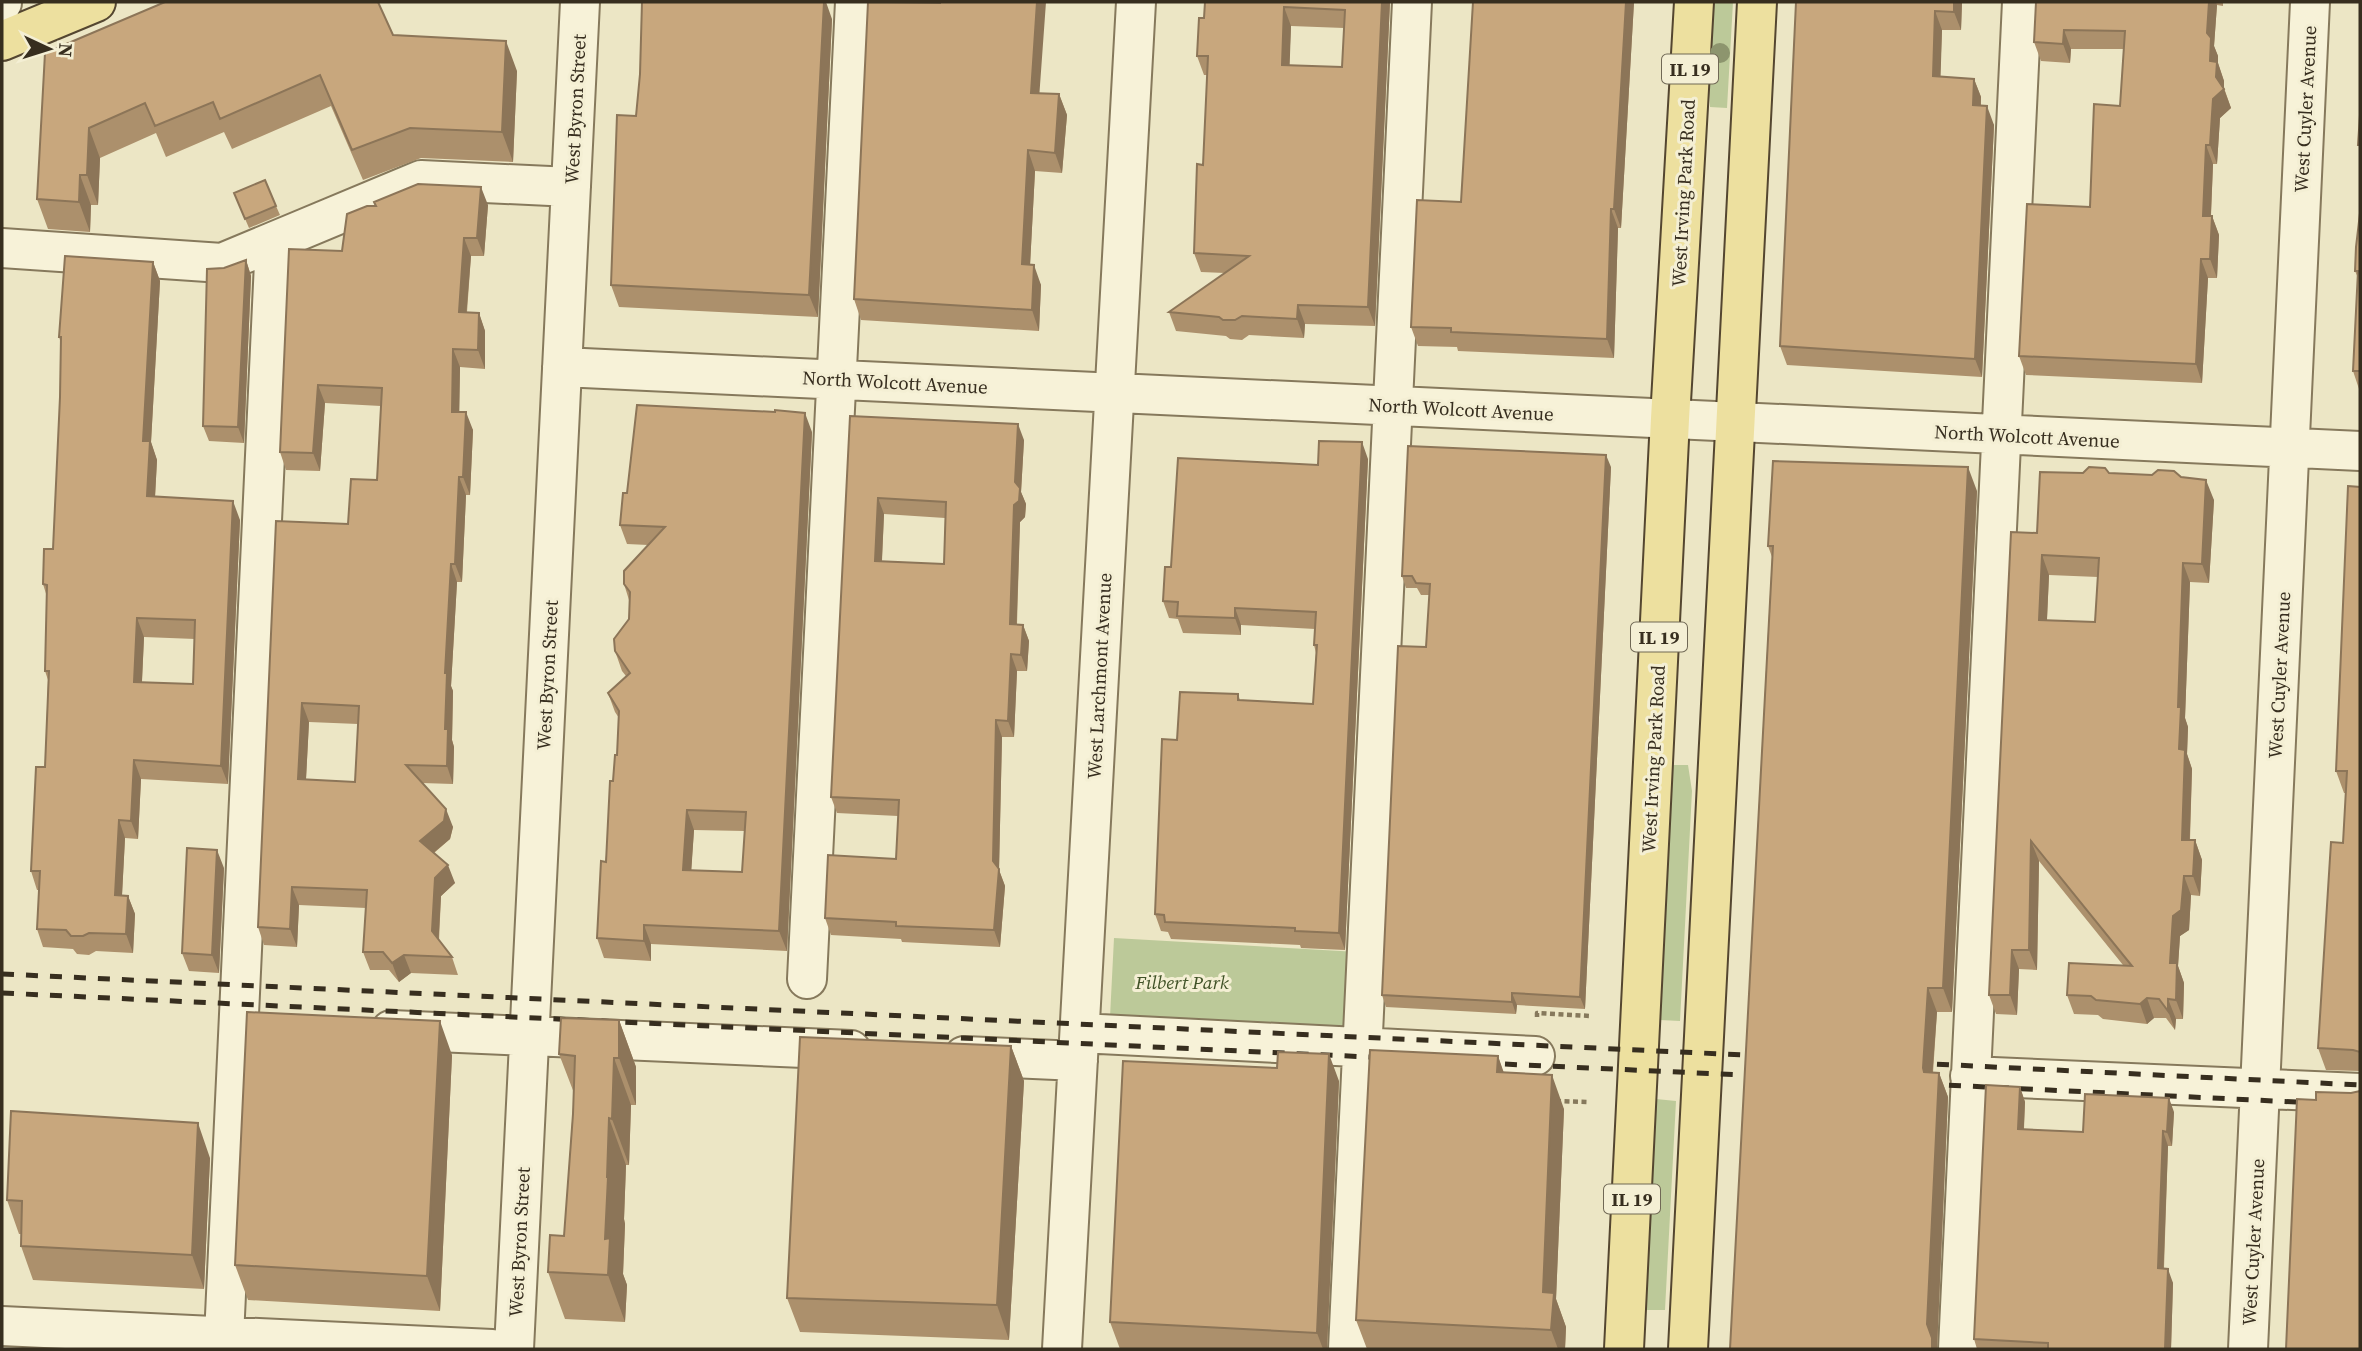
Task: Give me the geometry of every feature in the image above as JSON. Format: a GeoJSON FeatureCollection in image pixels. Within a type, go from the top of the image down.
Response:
{"type":"FeatureCollection","features":[{"type":"Feature","properties":{"kind":"main road"},"geometry":{"type":"LineString","coordinates":[[2,41],[96,2]]}},
{"type":"Feature","properties":{"kind":"main road","name":"West Irving Park Road"},"geometry":{"type":"LineString","coordinates":[[1623,1349],[1694,2]]}},
{"type":"Feature","properties":{"kind":"main road"},"geometry":{"type":"LineString","coordinates":[[1688,1349],[1757,2]]}},
{"type":"Feature","properties":{"kind":"street","name":"West Byron Street"},"geometry":{"type":"LineString","coordinates":[[514,1349],[580,2]]}},
{"type":"Feature","properties":{"kind":"street"},"geometry":{"type":"LineString","coordinates":[[807,979],[855,2],[845,2]]}},
{"type":"Feature","properties":{"kind":"street","name":"West Larchmont Avenue"},"geometry":{"type":"LineString","coordinates":[[1062,1349],[1136,2]]}},
{"type":"Feature","properties":{"kind":"street"},"geometry":{"type":"LineString","coordinates":[[1348,1349],[1412,2]]}},
{"type":"Feature","properties":{"kind":"street"},"geometry":{"type":"LineString","coordinates":[[1958,1349],[2022,2]]}},
{"type":"Feature","properties":{"kind":"street","name":"West Cuyler Avenue"},"geometry":{"type":"LineString","coordinates":[[2248,1349],[2310,2]]}},
{"type":"Feature","properties":{"kind":"street"},"geometry":{"type":"LineString","coordinates":[[2,248],[222,263],[421,180],[571,187]]}},
{"type":"Feature","properties":{"kind":"street"},"geometry":{"type":"LineString","coordinates":[[224,1336],[275,241]]}},
{"type":"Feature","properties":{"kind":"street","name":"North Wolcott Avenue"},"geometry":{"type":"LineString","coordinates":[[562,367],[2360,452]]}},
{"type":"Feature","properties":{"kind":"street"},"geometry":{"type":"LineString","coordinates":[[238,1024],[278,1026]]}},
{"type":"Feature","properties":{"kind":"street"},"geometry":{"type":"LineString","coordinates":[[358,1029],[880,1052]]}},
{"type":"Feature","properties":{"kind":"street"},"geometry":{"type":"LineString","coordinates":[[934,1054],[1079,1047],[1362,1047],[1535,1056]]}},
{"type":"Feature","properties":{"kind":"street"},"geometry":{"type":"LineString","coordinates":[[1970,1076],[2360,1093]]}},
{"type":"Feature","properties":{"kind":"street"},"geometry":{"type":"LineString","coordinates":[[2,1326],[492,1349]]}},
{"type":"Feature","properties":{"kind":"green space"},"geometry":{"type":"Polygon","coordinates":[[[1711,2],[1733,2],[1727,108],[1710,107],[1708,67],[1711,2]]]}},
{"type":"Feature","properties":{"kind":"green space"},"geometry":{"type":"Polygon","coordinates":[[[1673,765],[1688,765],[1692,791],[1680,1021],[1660,1020],[1673,765]]]}},
{"type":"Feature","properties":{"kind":"green space","name":"Filbert Park"},"geometry":{"type":"Polygon","coordinates":[[[1114,938],[1358,952],[1354,1031],[1110,1017],[1114,938]]]}},
{"type":"Feature","properties":{"kind":"green space"},"geometry":{"type":"Polygon","coordinates":[[[1656,1099],[1676,1101],[1665,1310],[1645,1310],[1656,1099]]]}},
{"type":"Feature","properties":{"kind":"building"},"geometry":{"type":"Polygon","coordinates":[[[165,2],[378,2],[393,35],[506,41],[502,132],[410,128],[352,150],[320,75],[220,119],[213,102],[155,126],[145,103],[89,128],[87,175],[80,175],[79,202],[37,199],[45,53],[165,2]]]}},
{"type":"Feature","properties":{"kind":"building"},"geometry":{"type":"Polygon","coordinates":[[[642,2],[824,2],[809,295],[611,285],[617,115],[636,116],[642,2]]]}},
{"type":"Feature","properties":{"kind":"building"},"geometry":{"type":"Polygon","coordinates":[[[868,2],[1037,2],[1031,93],[1059,94],[1055,153],[1028,150],[1022,264],[1034,265],[1032,310],[854,299],[868,2]]]}},
{"type":"Feature","properties":{"kind":"building"},"geometry":{"type":"Polygon","coordinates":[[[1205,2],[1382,2],[1368,307],[1298,305],[1297,319],[1242,316],[1235,320],[1223,320],[1219,317],[1169,312],[1249,256],[1194,253],[1197,164],[1203,165],[1208,56],[1197,56],[1199,18],[1204,18],[1205,2]],[[1284,7],[1282,65],[1342,67],[1345,10],[1284,7]]]}},
{"type":"Feature","properties":{"kind":"building"},"geometry":{"type":"Polygon","coordinates":[[[1473,2],[1626,2],[1614,209],[1611,209],[1607,339],[1451,332],[1451,328],[1411,327],[1417,200],[1461,202],[1473,2]]]}},
{"type":"Feature","properties":{"kind":"building"},"geometry":{"type":"Polygon","coordinates":[[[1796,2],[1954,2],[1954,12],[1935,11],[1933,76],[1974,79],[1973,105],[1987,106],[1975,359],[1780,346],[1796,2]]]}},
{"type":"Feature","properties":{"kind":"building"},"geometry":{"type":"Polygon","coordinates":[[[2036,2],[2209,2],[2207,33],[2211,38],[2210,61],[2217,62],[2216,77],[2224,89],[2213,99],[2210,145],[2206,145],[2203,216],[2212,216],[2210,259],[2201,259],[2196,364],[2019,356],[2027,204],[2090,207],[2094,104],[2120,106],[2125,31],[2064,30],[2063,44],[2034,42],[2036,2]]]}},
{"type":"Feature","properties":{"kind":"building"},"geometry":{"type":"Polygon","coordinates":[[[265,180],[276,206],[245,219],[234,193],[265,180]]]}},
{"type":"Feature","properties":{"kind":"building"},"geometry":{"type":"Polygon","coordinates":[[[418,184],[481,187],[477,238],[464,238],[459,312],[479,313],[478,350],[453,349],[452,412],[466,412],[463,477],[459,477],[455,564],[451,564],[445,673],[447,766],[406,765],[446,809],[444,821],[420,841],[448,865],[435,878],[432,931],[452,957],[404,955],[392,963],[383,952],[363,952],[367,890],[292,887],[290,929],[258,927],[276,521],[348,524],[351,479],[377,480],[382,388],[318,385],[313,453],[280,452],[289,249],[342,251],[347,214],[367,206],[376,206],[374,202],[418,184]],[[302,703],[298,779],[355,782],[359,706],[302,703]]]}},
{"type":"Feature","properties":{"kind":"building"},"geometry":{"type":"Polygon","coordinates":[[[2360,213],[2360,371],[2353,371],[2358,271],[2355,271],[2356,247],[2360,213]]]}},
{"type":"Feature","properties":{"kind":"building"},"geometry":{"type":"Polygon","coordinates":[[[65,256],[153,262],[143,441],[150,441],[147,496],[233,501],[221,766],[134,760],[131,821],[119,820],[115,895],[128,896],[126,934],[89,933],[71,936],[66,930],[37,929],[40,871],[31,871],[36,767],[45,767],[49,671],[45,671],[47,585],[43,584],[44,549],[53,549],[60,397],[59,337],[65,256]],[[137,618],[134,682],[193,684],[195,620],[137,618]]]}},
{"type":"Feature","properties":{"kind":"building"},"geometry":{"type":"Polygon","coordinates":[[[246,260],[238,427],[203,426],[207,269],[224,268],[246,260]]]}},
{"type":"Feature","properties":{"kind":"building"},"geometry":{"type":"Polygon","coordinates":[[[637,405],[805,413],[779,931],[644,925],[644,941],[597,938],[601,861],[606,862],[610,781],[613,781],[617,755],[619,711],[608,693],[630,673],[615,651],[614,639],[629,619],[630,592],[624,584],[624,571],[665,527],[620,525],[623,493],[627,493],[637,405]],[[687,810],[683,870],[742,872],[746,812],[687,810]]]}},
{"type":"Feature","properties":{"kind":"building"},"geometry":{"type":"Polygon","coordinates":[[[850,416],[1018,424],[1015,482],[1020,488],[1019,501],[1014,505],[1010,624],[1023,625],[1021,655],[1011,654],[1008,721],[996,720],[993,861],[999,869],[994,930],[896,926],[896,922],[825,918],[828,855],[896,859],[899,800],[831,797],[850,416]],[[878,498],[875,561],[944,564],[946,502],[878,498]]]}},
{"type":"Feature","properties":{"kind":"building"},"geometry":{"type":"Polygon","coordinates":[[[1319,441],[1362,442],[1339,933],[1295,931],[1295,928],[1165,922],[1164,915],[1155,914],[1162,739],[1177,740],[1180,692],[1238,694],[1238,700],[1313,704],[1317,645],[1314,645],[1316,612],[1235,608],[1235,618],[1177,616],[1178,602],[1163,601],[1165,567],[1171,567],[1178,458],[1318,465],[1319,441]]]}},
{"type":"Feature","properties":{"kind":"building"},"geometry":{"type":"Polygon","coordinates":[[[1408,446],[1606,455],[1580,997],[1512,993],[1512,1002],[1382,995],[1398,646],[1426,647],[1430,584],[1416,583],[1412,576],[1402,576],[1408,446]]]}},
{"type":"Feature","properties":{"kind":"building"},"geometry":{"type":"Polygon","coordinates":[[[1773,461],[1968,467],[1943,988],[1928,988],[1923,1068],[1924,1072],[1939,1073],[1927,1324],[1932,1338],[1932,1349],[1730,1349],[1773,546],[1768,546],[1773,461]]]}},
{"type":"Feature","properties":{"kind":"building"},"geometry":{"type":"Polygon","coordinates":[[[2089,467],[2105,468],[2109,473],[2152,475],[2158,470],[2174,471],[2181,477],[2206,480],[2202,564],[2183,563],[2178,707],[2181,707],[2179,749],[2185,750],[2182,840],[2195,840],[2193,876],[2184,876],[2181,910],[2173,916],[2170,963],[2177,963],[2176,1000],[2168,999],[2168,1011],[2159,999],[2147,998],[2140,1004],[2067,995],[2069,963],[2132,966],[2031,841],[2029,950],[2012,950],[2010,995],[1989,995],[2011,532],[2037,533],[2040,472],[2083,473],[2089,467]],[[2042,555],[2039,620],[2095,622],[2099,558],[2042,555]]]}},
{"type":"Feature","properties":{"kind":"building"},"geometry":{"type":"Polygon","coordinates":[[[2348,486],[2360,487],[2360,1052],[2318,1048],[2331,842],[2343,843],[2347,771],[2336,771],[2348,486]]]}},
{"type":"Feature","properties":{"kind":"building"},"geometry":{"type":"Polygon","coordinates":[[[187,848],[217,850],[212,955],[182,953],[187,848]]]}},
{"type":"Feature","properties":{"kind":"building"},"geometry":{"type":"Polygon","coordinates":[[[247,1012],[440,1021],[427,1276],[235,1265],[247,1012]]]}},
{"type":"Feature","properties":{"kind":"building"},"geometry":{"type":"Polygon","coordinates":[[[561,1018],[619,1020],[619,1058],[614,1058],[612,1119],[609,1118],[605,1239],[610,1238],[608,1275],[548,1272],[550,1235],[564,1236],[573,1114],[575,1056],[559,1054],[561,1018]]]}},
{"type":"Feature","properties":{"kind":"building"},"geometry":{"type":"Polygon","coordinates":[[[800,1037],[1011,1046],[997,1305],[787,1298],[800,1037]]]}},
{"type":"Feature","properties":{"kind":"building"},"geometry":{"type":"Polygon","coordinates":[[[1370,1050],[1498,1056],[1497,1072],[1552,1075],[1543,1292],[1554,1293],[1551,1330],[1356,1320],[1370,1050]]]}},
{"type":"Feature","properties":{"kind":"building"},"geometry":{"type":"Polygon","coordinates":[[[1278,1052],[1329,1054],[1317,1333],[1110,1322],[1123,1061],[1277,1068],[1278,1052]]]}},
{"type":"Feature","properties":{"kind":"building"},"geometry":{"type":"Polygon","coordinates":[[[1986,1085],[2020,1087],[2018,1129],[2083,1132],[2085,1094],[2169,1098],[2167,1132],[2163,1131],[2158,1268],[2168,1269],[2165,1349],[2048,1349],[2048,1343],[1974,1339],[1986,1085]]]}},
{"type":"Feature","properties":{"kind":"building"},"geometry":{"type":"Polygon","coordinates":[[[2360,1091],[2360,1349],[2286,1349],[2297,1099],[2316,1100],[2316,1092],[2360,1091]]]}},
{"type":"Feature","properties":{"kind":"building"},"geometry":{"type":"Polygon","coordinates":[[[11,1111],[198,1123],[192,1255],[21,1246],[22,1201],[7,1200],[11,1111]]]}},
{"type":"Feature","properties":{"kind":"railway"},"geometry":{"type":"LineString","coordinates":[[2,974],[1766,1056]]}},
{"type":"Feature","properties":{"kind":"railway"},"geometry":{"type":"LineString","coordinates":[[2,993],[1390,1058]]}},
{"type":"Feature","properties":{"kind":"railway"},"geometry":{"type":"LineString","coordinates":[[1481,1063],[1764,1076]]}},
{"type":"Feature","properties":{"kind":"railway"},"geometry":{"type":"LineString","coordinates":[[1913,1063],[2360,1085]]}},
{"type":"Feature","properties":{"kind":"railway"},"geometry":{"type":"LineString","coordinates":[[1925,1084],[2316,1103]]}}]}
